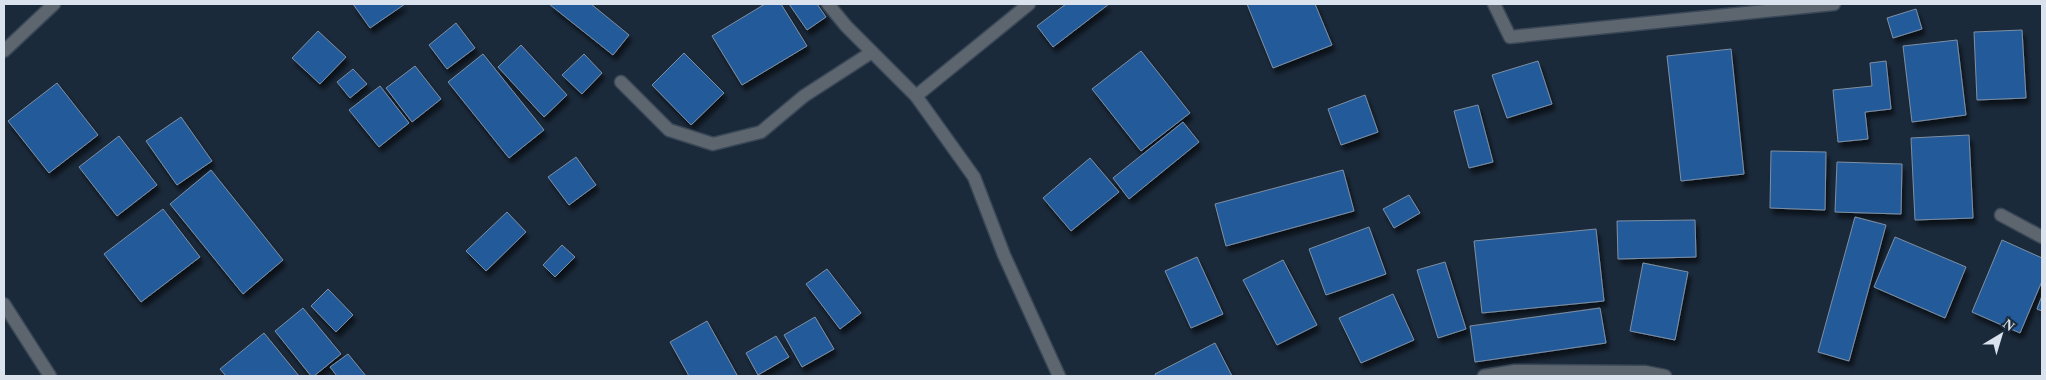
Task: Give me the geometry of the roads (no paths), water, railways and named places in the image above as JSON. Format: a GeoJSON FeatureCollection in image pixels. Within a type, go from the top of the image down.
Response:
{"type":"FeatureCollection","features":[{"type":"Feature","properties":{"kind":"street"},"geometry":{"type":"LineString","coordinates":[[4,51],[54,4]]}},
{"type":"Feature","properties":{"kind":"street"},"geometry":{"type":"LineString","coordinates":[[828,4],[916,96],[974,177],[1004,255],[1059,376]]}},
{"type":"Feature","properties":{"kind":"street"},"geometry":{"type":"LineString","coordinates":[[916,96],[1030,4]]}},
{"type":"Feature","properties":{"kind":"street"},"geometry":{"type":"LineString","coordinates":[[1494,4],[1510,37],[1834,4]]}},
{"type":"Feature","properties":{"kind":"street"},"geometry":{"type":"LineString","coordinates":[[621,82],[669,130],[713,144],[761,132],[804,96],[872,52]]}},
{"type":"Feature","properties":{"kind":"street"},"geometry":{"type":"LineString","coordinates":[[2000,215],[2042,237]]}},
{"type":"Feature","properties":{"kind":"street"},"geometry":{"type":"LineString","coordinates":[[4,304],[50,376]]}},
{"type":"Feature","properties":{"kind":"street"},"geometry":{"type":"LineString","coordinates":[[1484,376],[1525,371],[1645,372],[1665,376]]}}]}
